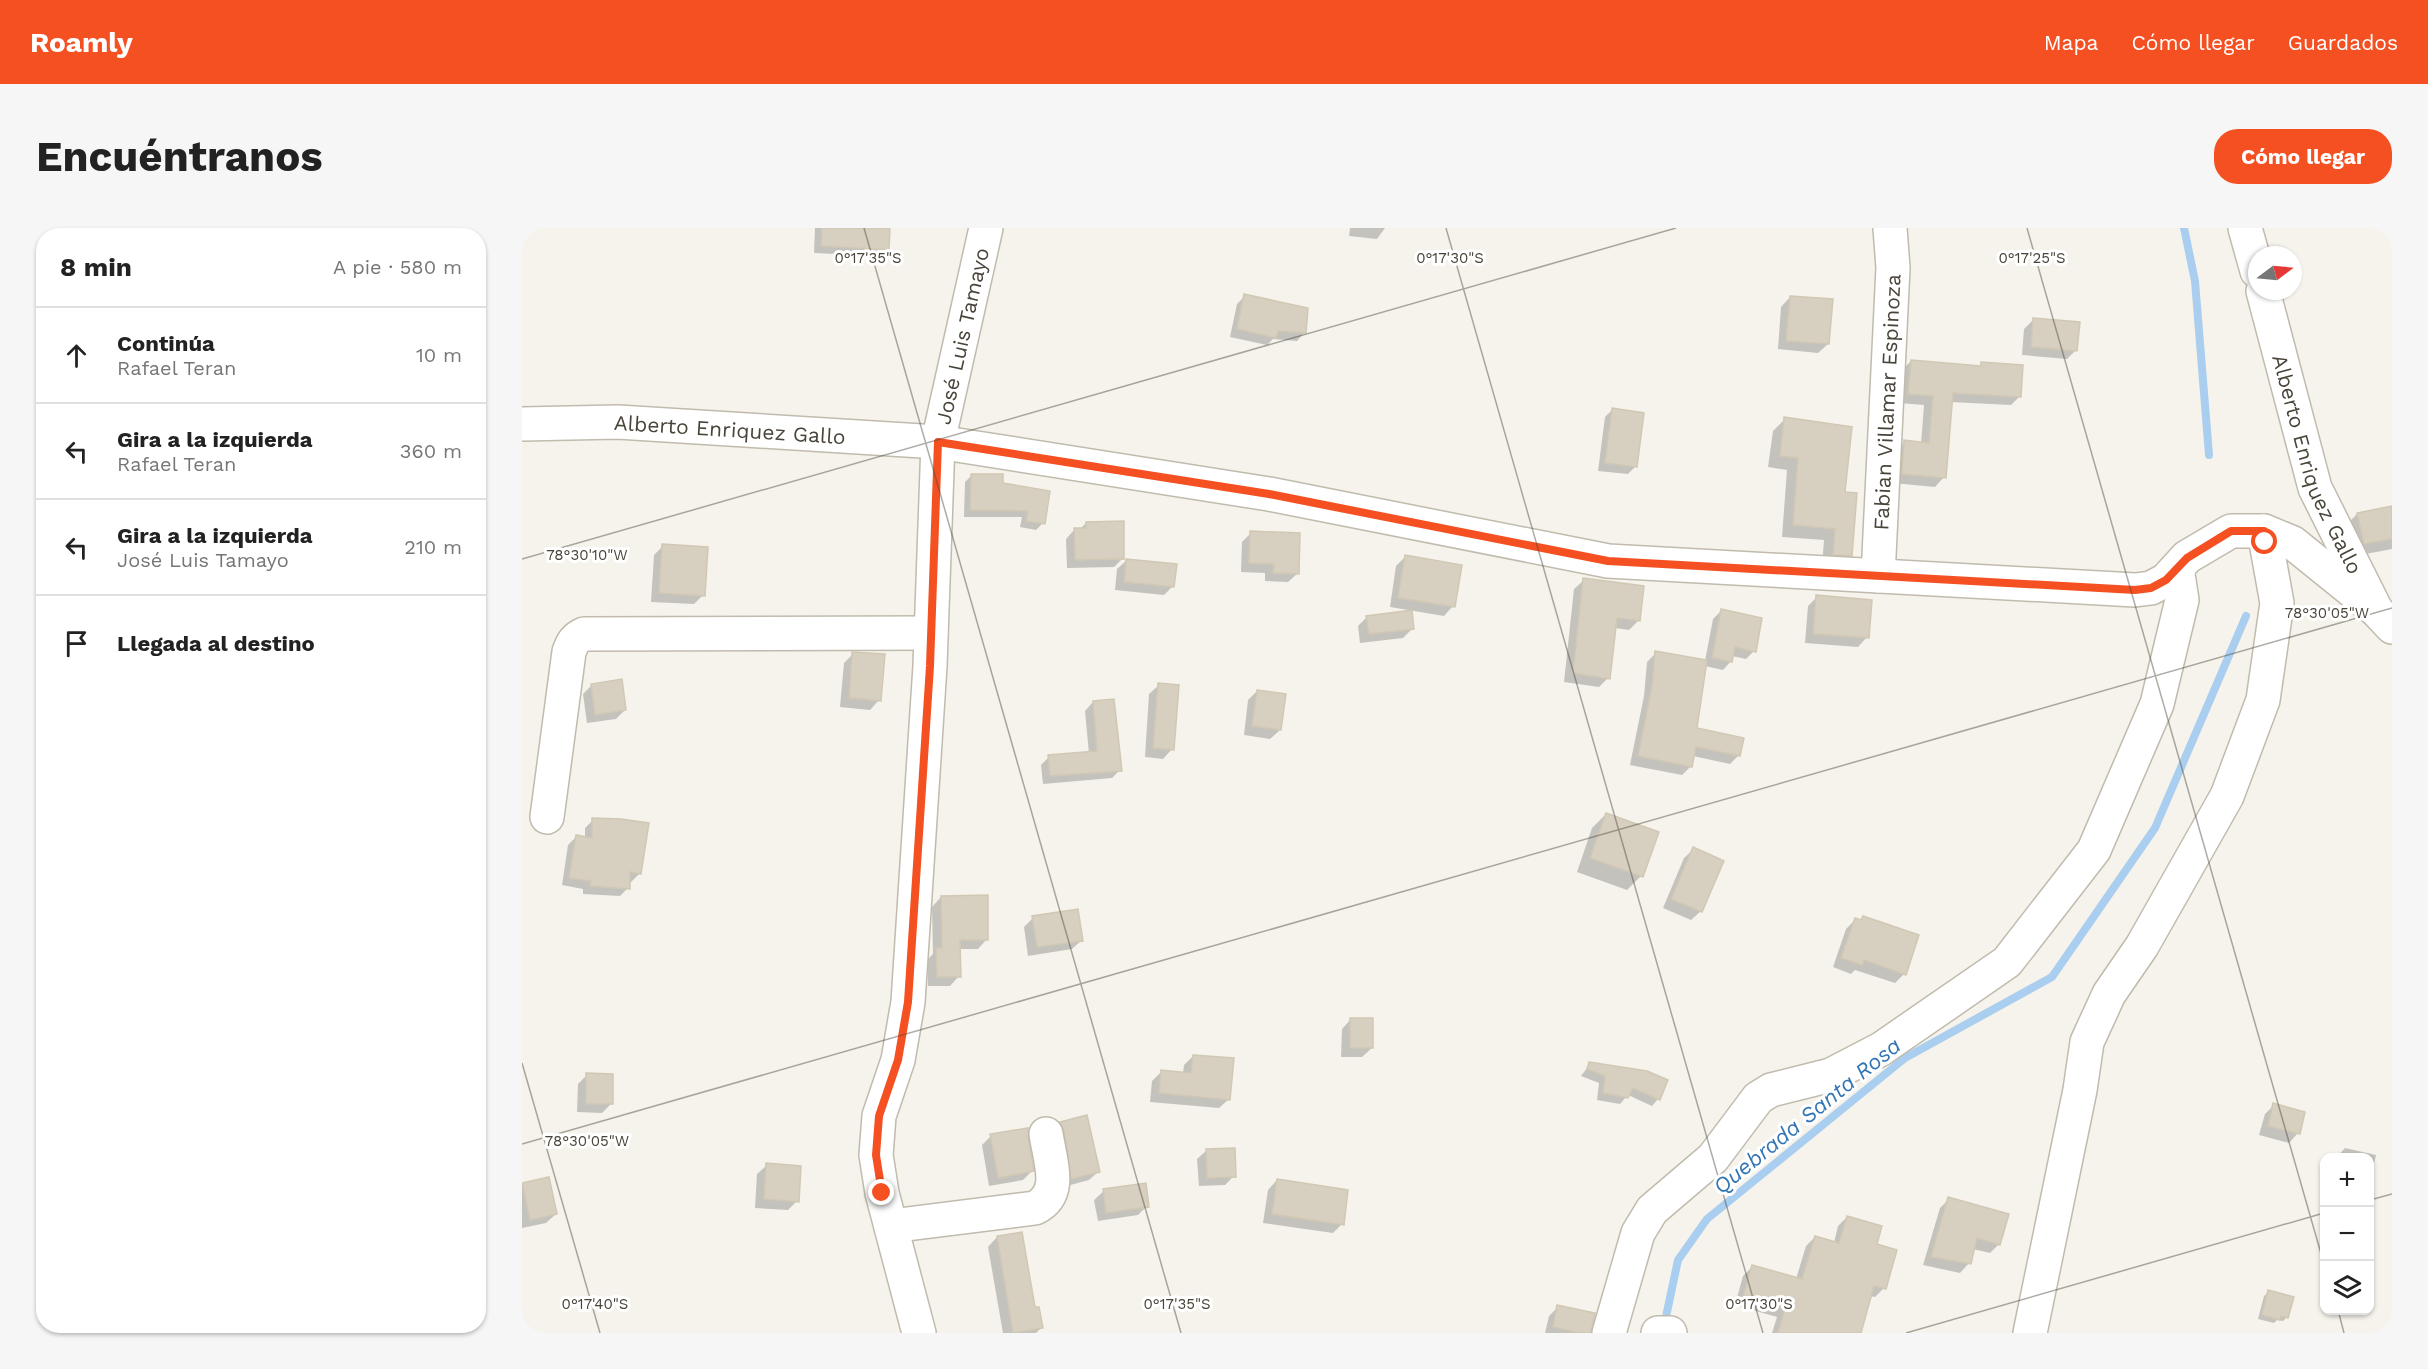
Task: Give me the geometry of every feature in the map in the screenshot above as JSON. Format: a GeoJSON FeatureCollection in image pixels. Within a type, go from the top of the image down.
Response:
{"type":"FeatureCollection","features":[{"type":"Feature","properties":{"kind":"street","name":"José Luis Tamayo"},"geometry":{"type":"LineString","coordinates":[[919,1333],[882,1193],[876,1155],[879,1116],[898,1060],[908,1002],[931,633],[938,442],[986,228]]}},
{"type":"Feature","properties":{"kind":"street","name":"Fabian Villamar Espinoza"},"geometry":{"type":"LineString","coordinates":[[1878,576],[1893,268],[1890,228]]}},
{"type":"Feature","properties":{"kind":"street"},"geometry":{"type":"LineString","coordinates":[[2245,228],[2250,246]]}},
{"type":"Feature","properties":{"kind":"street","name":"Alberto Enriquez Gallo"},"geometry":{"type":"LineString","coordinates":[[2265,300],[2315,488],[2384,618]]}},
{"type":"Feature","properties":{"kind":"street","name":"Alberto Enriquez Gallo"},"geometry":{"type":"LineString","coordinates":[[522,424],[618,423],[938,442],[1269,494],[1608,561],[2135,590],[2151,588],[2166,580],[2187,558],[2231,531],[2264,531]]}},
{"type":"Feature","properties":{"kind":"street"},"geometry":{"type":"LineString","coordinates":[[2264,531],[2293,543],[2384,618]]}},
{"type":"Feature","properties":{"kind":"street"},"geometry":{"type":"LineString","coordinates":[[2030,1333],[2080,1090],[2087,1042],[2109,994],[2142,946],[2227,796],[2263,700],[2277,603],[2264,531]]}},
{"type":"Feature","properties":{"kind":"street"},"geometry":{"type":"LineString","coordinates":[[1609,1333],[1638,1233],[1652,1210],[1713,1158],[1758,1098],[1771,1090],[1832,1075],[1881,1049],[2007,962],[2094,850],[2157,704],[2182,600],[2176,568]]}},
{"type":"Feature","properties":{"kind":"street"},"geometry":{"type":"LineString","coordinates":[[547,817],[568,652],[573,641],[584,634],[931,633]]}},
{"type":"Feature","properties":{"kind":"street"},"geometry":{"type":"LineString","coordinates":[[891,1226],[1035,1208],[1043,1204],[1050,1196],[1053,1186],[1046,1134]]}},
{"type":"Feature","properties":{"kind":"street"},"geometry":{"type":"LineString","coordinates":[[1658,1333],[1670,1333]]}},
{"type":"Feature","properties":{"kind":"building"},"geometry":{"type":"Polygon","coordinates":[[[822,228],[890,228],[889,250],[821,246],[822,228]]]}},
{"type":"Feature","properties":{"kind":"building"},"geometry":{"type":"Polygon","coordinates":[[[1244,294],[1308,308],[1306,333],[1278,331],[1276,338],[1237,329],[1244,294]]]}},
{"type":"Feature","properties":{"kind":"building"},"geometry":{"type":"Polygon","coordinates":[[[1790,296],[1833,299],[1829,344],[1786,341],[1790,296]]]}},
{"type":"Feature","properties":{"kind":"building"},"geometry":{"type":"Polygon","coordinates":[[[2033,318],[2080,322],[2077,351],[2031,347],[2033,318]]]}},
{"type":"Feature","properties":{"kind":"building"},"geometry":{"type":"Polygon","coordinates":[[[1911,360],[1981,366],[1981,362],[2023,365],[2021,397],[1953,393],[1946,478],[1902,474],[1904,440],[1929,443],[1933,396],[1908,394],[1911,360]]]}},
{"type":"Feature","properties":{"kind":"building"},"geometry":{"type":"Polygon","coordinates":[[[1612,408],[1644,413],[1637,467],[1605,463],[1612,408]]]}},
{"type":"Feature","properties":{"kind":"building"},"geometry":{"type":"Polygon","coordinates":[[[1784,417],[1852,427],[1845,492],[1857,493],[1852,556],[1833,555],[1835,529],[1793,525],[1798,458],[1780,456],[1784,417]]]}},
{"type":"Feature","properties":{"kind":"building"},"geometry":{"type":"Polygon","coordinates":[[[971,474],[1003,474],[1003,483],[1050,491],[1045,524],[1026,521],[1028,511],[970,510],[971,474]]]}},
{"type":"Feature","properties":{"kind":"building"},"geometry":{"type":"Polygon","coordinates":[[[2392,506],[2392,539],[2364,544],[2357,513],[2392,506]]]}},
{"type":"Feature","properties":{"kind":"building"},"geometry":{"type":"Polygon","coordinates":[[[1124,521],[1124,559],[1075,560],[1074,528],[1086,528],[1086,522],[1124,521]]]}},
{"type":"Feature","properties":{"kind":"building"},"geometry":{"type":"Polygon","coordinates":[[[1250,531],[1300,533],[1299,574],[1273,573],[1274,564],[1249,563],[1250,531]]]}},
{"type":"Feature","properties":{"kind":"building"},"geometry":{"type":"Polygon","coordinates":[[[662,544],[708,547],[705,596],[659,593],[662,544]]]}},
{"type":"Feature","properties":{"kind":"building"},"geometry":{"type":"Polygon","coordinates":[[[1405,555],[1462,565],[1455,607],[1398,598],[1405,555]]]}},
{"type":"Feature","properties":{"kind":"building"},"geometry":{"type":"Polygon","coordinates":[[[1126,559],[1177,564],[1174,587],[1124,582],[1126,559]]]}},
{"type":"Feature","properties":{"kind":"building"},"geometry":{"type":"Polygon","coordinates":[[[1583,578],[1644,586],[1640,621],[1617,618],[1610,679],[1573,673],[1583,578]]]}},
{"type":"Feature","properties":{"kind":"building"},"geometry":{"type":"Polygon","coordinates":[[[1816,595],[1872,600],[1869,638],[1813,634],[1816,595]]]}},
{"type":"Feature","properties":{"kind":"building"},"geometry":{"type":"Polygon","coordinates":[[[1721,609],[1762,618],[1756,652],[1735,647],[1732,662],[1712,658],[1721,609]]]}},
{"type":"Feature","properties":{"kind":"building"},"geometry":{"type":"Polygon","coordinates":[[[1412,610],[1414,629],[1369,634],[1366,616],[1412,610]]]}},
{"type":"Feature","properties":{"kind":"building"},"geometry":{"type":"Polygon","coordinates":[[[1655,651],[1707,660],[1697,728],[1744,738],[1740,756],[1696,747],[1692,767],[1638,756],[1652,686],[1655,651]]]}},
{"type":"Feature","properties":{"kind":"building"},"geometry":{"type":"Polygon","coordinates":[[[852,652],[885,654],[881,701],[849,698],[852,652]]]}},
{"type":"Feature","properties":{"kind":"building"},"geometry":{"type":"Polygon","coordinates":[[[622,679],[626,710],[595,715],[591,684],[622,679]]]}},
{"type":"Feature","properties":{"kind":"building"},"geometry":{"type":"Polygon","coordinates":[[[1158,683],[1179,685],[1174,750],[1153,748],[1158,683]]]}},
{"type":"Feature","properties":{"kind":"building"},"geometry":{"type":"Polygon","coordinates":[[[1257,690],[1286,694],[1281,730],[1252,726],[1257,690]]]}},
{"type":"Feature","properties":{"kind":"building"},"geometry":{"type":"Polygon","coordinates":[[[1114,699],[1122,771],[1050,776],[1048,755],[1097,751],[1093,701],[1114,699]]]}},
{"type":"Feature","properties":{"kind":"building"},"geometry":{"type":"Polygon","coordinates":[[[1606,813],[1659,832],[1643,877],[1590,858],[1606,813]]]}},
{"type":"Feature","properties":{"kind":"building"},"geometry":{"type":"Polygon","coordinates":[[[592,818],[649,823],[641,874],[630,872],[630,889],[590,886],[591,881],[569,878],[576,835],[592,838],[592,818]]]}},
{"type":"Feature","properties":{"kind":"building"},"geometry":{"type":"Polygon","coordinates":[[[1693,847],[1724,861],[1702,912],[1671,899],[1693,847]]]}},
{"type":"Feature","properties":{"kind":"building"},"geometry":{"type":"Polygon","coordinates":[[[988,895],[988,940],[960,940],[961,977],[937,977],[936,948],[942,948],[941,896],[988,895]]]}},
{"type":"Feature","properties":{"kind":"building"},"geometry":{"type":"Polygon","coordinates":[[[1078,909],[1083,941],[1037,947],[1032,916],[1078,909]]]}},
{"type":"Feature","properties":{"kind":"building"},"geometry":{"type":"Polygon","coordinates":[[[1863,916],[1919,935],[1906,975],[1864,960],[1862,965],[1841,958],[1855,918],[1861,920],[1863,916]]]}},
{"type":"Feature","properties":{"kind":"building"},"geometry":{"type":"Polygon","coordinates":[[[1350,1018],[1373,1018],[1373,1048],[1350,1048],[1350,1018]]]}},
{"type":"Feature","properties":{"kind":"building"},"geometry":{"type":"Polygon","coordinates":[[[1193,1055],[1234,1058],[1230,1100],[1159,1093],[1161,1070],[1191,1073],[1193,1055]]]}},
{"type":"Feature","properties":{"kind":"building"},"geometry":{"type":"Polygon","coordinates":[[[1589,1062],[1647,1071],[1668,1080],[1660,1100],[1633,1088],[1628,1098],[1603,1093],[1605,1076],[1587,1069],[1589,1062]]]}},
{"type":"Feature","properties":{"kind":"building"},"geometry":{"type":"Polygon","coordinates":[[[586,1073],[613,1074],[613,1104],[586,1104],[586,1073]]]}},
{"type":"Feature","properties":{"kind":"building"},"geometry":{"type":"Polygon","coordinates":[[[2273,1103],[2305,1112],[2300,1134],[2268,1126],[2273,1103]]]}},
{"type":"Feature","properties":{"kind":"building"},"geometry":{"type":"Polygon","coordinates":[[[1087,1115],[1100,1172],[1071,1179],[1064,1131],[1060,1122],[1087,1115]]]}},
{"type":"Feature","properties":{"kind":"building"},"geometry":{"type":"Polygon","coordinates":[[[1028,1128],[1034,1171],[998,1178],[990,1134],[1028,1128]]]}},
{"type":"Feature","properties":{"kind":"building"},"geometry":{"type":"Polygon","coordinates":[[[1235,1148],[1236,1177],[1207,1178],[1206,1149],[1235,1148]]]}},
{"type":"Feature","properties":{"kind":"building"},"geometry":{"type":"Polygon","coordinates":[[[766,1163],[801,1166],[799,1202],[764,1199],[766,1163]]]}},
{"type":"Feature","properties":{"kind":"building"},"geometry":{"type":"Polygon","coordinates":[[[549,1177],[557,1214],[530,1220],[522,1183],[549,1177]]]}},
{"type":"Feature","properties":{"kind":"building"},"geometry":{"type":"Polygon","coordinates":[[[1277,1179],[1348,1190],[1344,1225],[1272,1214],[1277,1179]]]}},
{"type":"Feature","properties":{"kind":"building"},"geometry":{"type":"Polygon","coordinates":[[[1146,1183],[1149,1207],[1106,1213],[1103,1189],[1146,1183]]]}},
{"type":"Feature","properties":{"kind":"building"},"geometry":{"type":"Polygon","coordinates":[[[1948,1197],[2009,1214],[2000,1245],[1977,1238],[1971,1264],[1931,1257],[1948,1197]]]}},
{"type":"Feature","properties":{"kind":"building"},"geometry":{"type":"Polygon","coordinates":[[[1847,1216],[1882,1226],[1877,1244],[1897,1250],[1886,1289],[1874,1286],[1861,1333],[1778,1333],[1785,1308],[1743,1296],[1752,1265],[1802,1279],[1815,1236],[1839,1243],[1847,1216]]]}},
{"type":"Feature","properties":{"kind":"building"},"geometry":{"type":"Polygon","coordinates":[[[1022,1232],[1035,1307],[1039,1307],[1043,1328],[1013,1333],[997,1236],[1022,1232]]]}},
{"type":"Feature","properties":{"kind":"building"},"geometry":{"type":"Polygon","coordinates":[[[2268,1290],[2294,1297],[2288,1318],[2281,1316],[2280,1320],[2262,1315],[2268,1290]]]}},
{"type":"Feature","properties":{"kind":"building"},"geometry":{"type":"Polygon","coordinates":[[[1557,1305],[1595,1313],[1591,1333],[1553,1327],[1557,1305]]]}},
{"type":"Feature","properties":{"kind":"waterway","name":"Quebrada Santa Rosa"},"geometry":{"type":"LineString","coordinates":[[2184,228],[2195,281],[2209,455]]}},
{"type":"Feature","properties":{"kind":"waterway","name":"Quebrada Santa Rosa"},"geometry":{"type":"LineString","coordinates":[[1664,1326],[1678,1260],[1707,1219],[1905,1058],[2052,977],[2155,828],[2246,616]]}},
{"type":"Feature","properties":{"kind":"route"},"geometry":{"type":"LineString","coordinates":[[882,1193],[876,1155],[879,1116],[898,1060],[908,1002],[930,666],[938,442],[1269,494],[1608,561],[2135,590],[2151,588],[2166,580],[2187,558],[2231,531],[2264,531],[2265,542]]}}]}
